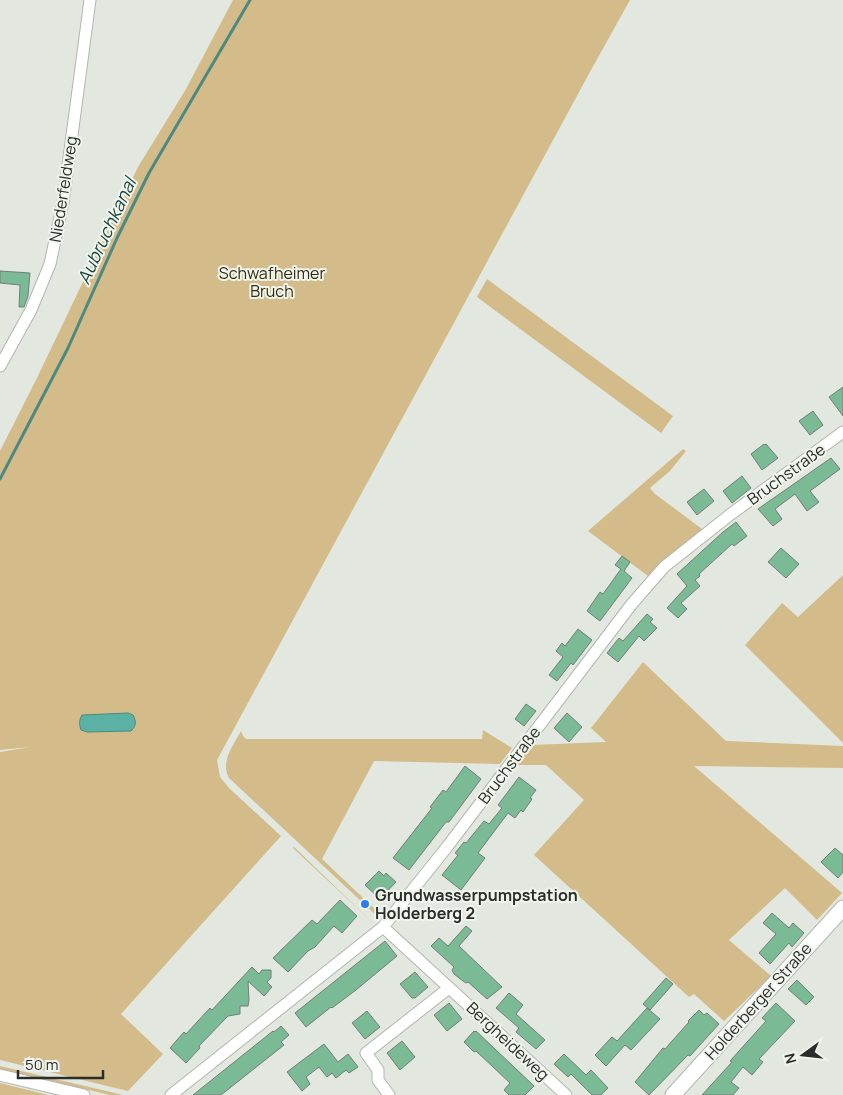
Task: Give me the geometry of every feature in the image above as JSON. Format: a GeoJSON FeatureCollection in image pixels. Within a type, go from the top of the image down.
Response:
{"type":"FeatureCollection","features":[{"type":"Feature","properties":{"kind":"main road","name":"Holderberger Straße"},"geometry":{"type":"LineString","coordinates":[[673,1095],[843,908]]}},
{"type":"Feature","properties":{"kind":"street","name":"Niederfeldweg"},"geometry":{"type":"LineString","coordinates":[[0,366],[30,310],[50,264],[63,203],[90,0]]}},
{"type":"Feature","properties":{"kind":"street","name":"Bruchstraße"},"geometry":{"type":"LineString","coordinates":[[171,1095],[383,927],[448,847],[631,605],[664,567],[731,514],[843,432]]}},
{"type":"Feature","properties":{"kind":"street","name":"Bergheideweg"},"geometry":{"type":"LineString","coordinates":[[383,927],[566,1095]]}},
{"type":"Feature","properties":{"kind":"street"},"geometry":{"type":"LineString","coordinates":[[389,1095],[378,1080],[378,1070],[366,1053],[449,988]]}},
{"type":"Feature","properties":{"kind":"street"},"geometry":{"type":"LineString","coordinates":[[0,1075],[84,1095]]}},
{"type":"Feature","properties":{"kind":"green space","name":"Schwafheimer Bruch"},"geometry":{"type":"Polygon","coordinates":[[[233,0],[630,0],[217,760],[220,777],[229,788],[281,836],[121,1014],[163,1054],[128,1091],[0,1060],[0,752],[31,747],[0,750],[0,451],[138,167],[186,89],[233,0]]]}},
{"type":"Feature","properties":{"kind":"green space"},"geometry":{"type":"Polygon","coordinates":[[[487,279],[673,416],[661,433],[477,297],[487,279]]]}},
{"type":"Feature","properties":{"kind":"green space"},"geometry":{"type":"Polygon","coordinates":[[[683,449],[686,451],[670,471],[650,488],[655,494],[702,529],[658,565],[648,576],[588,531],[683,449]]]}},
{"type":"Feature","properties":{"kind":"green space"},"geometry":{"type":"Polygon","coordinates":[[[843,575],[843,743],[745,645],[782,603],[798,617],[843,575]]]}},
{"type":"Feature","properties":{"kind":"green space"},"geometry":{"type":"Polygon","coordinates":[[[643,662],[726,741],[843,746],[843,768],[694,766],[842,893],[817,920],[785,888],[729,940],[771,976],[724,1021],[694,994],[689,997],[534,855],[584,800],[546,765],[512,765],[532,745],[606,742],[591,728],[643,662]]]}},
{"type":"Feature","properties":{"kind":"green space"},"geometry":{"type":"Polygon","coordinates":[[[483,730],[512,748],[500,764],[374,761],[322,859],[379,913],[377,916],[229,778],[226,766],[231,748],[241,731],[246,739],[482,739],[483,730]]]}},
{"type":"Feature","properties":{"kind":"green space"},"geometry":{"type":"Polygon","coordinates":[[[294,847],[374,924],[293,848],[294,847]]]}},
{"type":"Feature","properties":{"kind":"green space"},"geometry":{"type":"Polygon","coordinates":[[[0,1066],[122,1095],[110,1095],[0,1069],[0,1066]]]}},
{"type":"Feature","properties":{"kind":"green space"},"geometry":{"type":"Polygon","coordinates":[[[0,1083],[48,1095],[0,1095],[0,1083]]]}},
{"type":"Feature","properties":{"kind":"water"},"geometry":{"type":"Polygon","coordinates":[[[128,713],[133,715],[135,721],[131,731],[87,732],[81,730],[80,719],[82,715],[128,713]]]}},
{"type":"Feature","properties":{"kind":"building"},"geometry":{"type":"Polygon","coordinates":[[[0,271],[30,273],[28,296],[24,307],[19,307],[20,285],[0,283],[0,271]]]}},
{"type":"Feature","properties":{"kind":"building"},"geometry":{"type":"Polygon","coordinates":[[[843,387],[843,416],[829,397],[843,387]]]}},
{"type":"Feature","properties":{"kind":"building"},"geometry":{"type":"Polygon","coordinates":[[[813,411],[823,425],[810,435],[799,421],[813,411]]]}},
{"type":"Feature","properties":{"kind":"building"},"geometry":{"type":"Polygon","coordinates":[[[764,444],[778,458],[762,470],[751,454],[764,444]]]}},
{"type":"Feature","properties":{"kind":"building"},"geometry":{"type":"Polygon","coordinates":[[[831,458],[840,469],[810,491],[819,502],[807,511],[795,494],[775,509],[782,519],[773,526],[758,509],[831,458]]]}},
{"type":"Feature","properties":{"kind":"building"},"geometry":{"type":"Polygon","coordinates":[[[742,476],[751,488],[732,503],[723,491],[742,476]]]}},
{"type":"Feature","properties":{"kind":"building"},"geometry":{"type":"Polygon","coordinates":[[[704,489],[714,501],[697,515],[687,502],[704,489]]]}},
{"type":"Feature","properties":{"kind":"building"},"geometry":{"type":"Polygon","coordinates":[[[736,522],[747,536],[734,546],[732,544],[699,574],[700,576],[695,580],[700,586],[681,603],[687,609],[678,618],[667,608],[687,586],[677,574],[736,522]]]}},
{"type":"Feature","properties":{"kind":"building"},"geometry":{"type":"Polygon","coordinates":[[[781,548],[799,564],[786,578],[768,562],[781,548]]]}},
{"type":"Feature","properties":{"kind":"building"},"geometry":{"type":"Polygon","coordinates":[[[622,556],[630,562],[624,571],[632,578],[600,621],[587,611],[600,592],[603,594],[621,569],[615,565],[622,556]]]}},
{"type":"Feature","properties":{"kind":"building"},"geometry":{"type":"Polygon","coordinates":[[[647,614],[653,619],[650,622],[657,628],[644,641],[639,636],[618,662],[607,653],[619,638],[623,641],[647,614]]]}},
{"type":"Feature","properties":{"kind":"building"},"geometry":{"type":"Polygon","coordinates":[[[578,629],[592,640],[573,665],[571,663],[557,681],[549,675],[563,657],[556,651],[562,643],[565,646],[578,629]]]}},
{"type":"Feature","properties":{"kind":"building"},"geometry":{"type":"Polygon","coordinates":[[[526,704],[536,711],[524,726],[515,719],[526,704]]]}},
{"type":"Feature","properties":{"kind":"building"},"geometry":{"type":"Polygon","coordinates":[[[567,713],[582,727],[569,742],[554,728],[567,713]]]}},
{"type":"Feature","properties":{"kind":"building"},"geometry":{"type":"Polygon","coordinates":[[[465,766],[481,779],[449,822],[446,822],[409,870],[393,858],[432,808],[430,807],[443,790],[446,792],[465,766]]]}},
{"type":"Feature","properties":{"kind":"building"},"geometry":{"type":"Polygon","coordinates":[[[519,777],[536,790],[530,798],[532,799],[523,812],[521,810],[515,818],[508,813],[478,853],[485,858],[461,890],[442,875],[458,855],[455,853],[464,842],[466,843],[484,821],[489,824],[502,808],[498,805],[519,777]]]}},
{"type":"Feature","properties":{"kind":"building"},"geometry":{"type":"Polygon","coordinates":[[[835,848],[843,855],[843,872],[838,878],[821,862],[835,848]]]}},
{"type":"Feature","properties":{"kind":"building"},"geometry":{"type":"Polygon","coordinates":[[[379,871],[384,876],[386,873],[396,882],[380,899],[365,885],[379,871]]]}},
{"type":"Feature","properties":{"kind":"building"},"geometry":{"type":"Polygon","coordinates":[[[340,900],[357,916],[342,933],[334,926],[288,972],[273,958],[312,920],[317,924],[340,900]]]}},
{"type":"Feature","properties":{"kind":"building"},"geometry":{"type":"Polygon","coordinates":[[[772,913],[789,928],[793,923],[804,933],[792,947],[789,943],[770,964],[759,953],[776,934],[763,923],[772,913]]]}},
{"type":"Feature","properties":{"kind":"building"},"geometry":{"type":"Polygon","coordinates":[[[466,926],[472,931],[459,946],[502,987],[487,999],[468,982],[466,983],[454,974],[452,970],[454,967],[431,946],[439,938],[448,946],[466,926]]]}},
{"type":"Feature","properties":{"kind":"building"},"geometry":{"type":"Polygon","coordinates":[[[385,941],[397,956],[356,990],[306,1027],[295,1013],[385,941]]]}},
{"type":"Feature","properties":{"kind":"building"},"geometry":{"type":"Polygon","coordinates":[[[252,967],[259,974],[262,970],[271,970],[271,978],[267,982],[272,987],[264,996],[248,981],[248,1006],[240,1006],[240,1014],[228,1016],[199,1046],[200,1048],[186,1063],[170,1048],[210,1008],[212,1010],[252,967]]]}},
{"type":"Feature","properties":{"kind":"building"},"geometry":{"type":"Polygon","coordinates":[[[415,972],[428,987],[415,998],[412,998],[400,984],[415,972]]]}},
{"type":"Feature","properties":{"kind":"building"},"geometry":{"type":"Polygon","coordinates":[[[666,978],[673,984],[650,1010],[643,1004],[666,978]]]}},
{"type":"Feature","properties":{"kind":"building"},"geometry":{"type":"Polygon","coordinates":[[[797,980],[814,997],[806,1005],[788,989],[797,980]]]}},
{"type":"Feature","properties":{"kind":"building"},"geometry":{"type":"Polygon","coordinates":[[[509,993],[523,1005],[516,1014],[545,1040],[536,1049],[516,1032],[519,1028],[496,1008],[509,993]]]}},
{"type":"Feature","properties":{"kind":"building"},"geometry":{"type":"Polygon","coordinates":[[[449,1003],[462,1019],[447,1031],[434,1015],[449,1003]]]}},
{"type":"Feature","properties":{"kind":"building"},"geometry":{"type":"Polygon","coordinates":[[[776,1003],[795,1021],[759,1059],[763,1062],[752,1075],[743,1067],[731,1082],[739,1088],[733,1095],[702,1095],[766,1021],[762,1018],[776,1003]]]}},
{"type":"Feature","properties":{"kind":"building"},"geometry":{"type":"Polygon","coordinates":[[[647,1008],[660,1019],[631,1050],[625,1045],[606,1066],[595,1055],[612,1037],[617,1041],[647,1008]]]}},
{"type":"Feature","properties":{"kind":"building"},"geometry":{"type":"Polygon","coordinates":[[[699,1010],[704,1015],[707,1013],[719,1024],[690,1056],[688,1055],[649,1095],[635,1082],[663,1048],[665,1049],[699,1010]]]}},
{"type":"Feature","properties":{"kind":"building"},"geometry":{"type":"Polygon","coordinates":[[[367,1011],[380,1027],[365,1039],[352,1023],[367,1011]]]}},
{"type":"Feature","properties":{"kind":"building"},"geometry":{"type":"Polygon","coordinates":[[[281,1026],[289,1035],[281,1042],[284,1045],[221,1095],[193,1095],[273,1031],[281,1026]]]}},
{"type":"Feature","properties":{"kind":"building"},"geometry":{"type":"Polygon","coordinates":[[[474,1031],[534,1086],[525,1095],[509,1095],[504,1090],[510,1083],[464,1042],[474,1031]]]}},
{"type":"Feature","properties":{"kind":"building"},"geometry":{"type":"Polygon","coordinates":[[[402,1041],[415,1057],[400,1070],[387,1053],[402,1041]]]}},
{"type":"Feature","properties":{"kind":"building"},"geometry":{"type":"Polygon","coordinates":[[[324,1044],[338,1062],[348,1054],[358,1067],[349,1073],[346,1070],[336,1078],[332,1073],[327,1077],[319,1067],[306,1077],[310,1084],[302,1091],[287,1072],[324,1044]]]}},
{"type":"Feature","properties":{"kind":"building"},"geometry":{"type":"Polygon","coordinates":[[[564,1054],[586,1075],[591,1070],[608,1088],[601,1095],[592,1095],[571,1074],[568,1077],[554,1064],[564,1054]]]}},
{"type":"Feature","properties":{"kind":"waterway","name":"Aubruchkanal"},"geometry":{"type":"LineString","coordinates":[[0,479],[68,348],[117,238],[149,173],[250,0]]}},
{"type":"Feature","properties":{"kind":"place","name":"Grundwasserpumpstation Holderberg 2"},"geometry":{"type":"Point","coordinates":[365,904]}}]}
